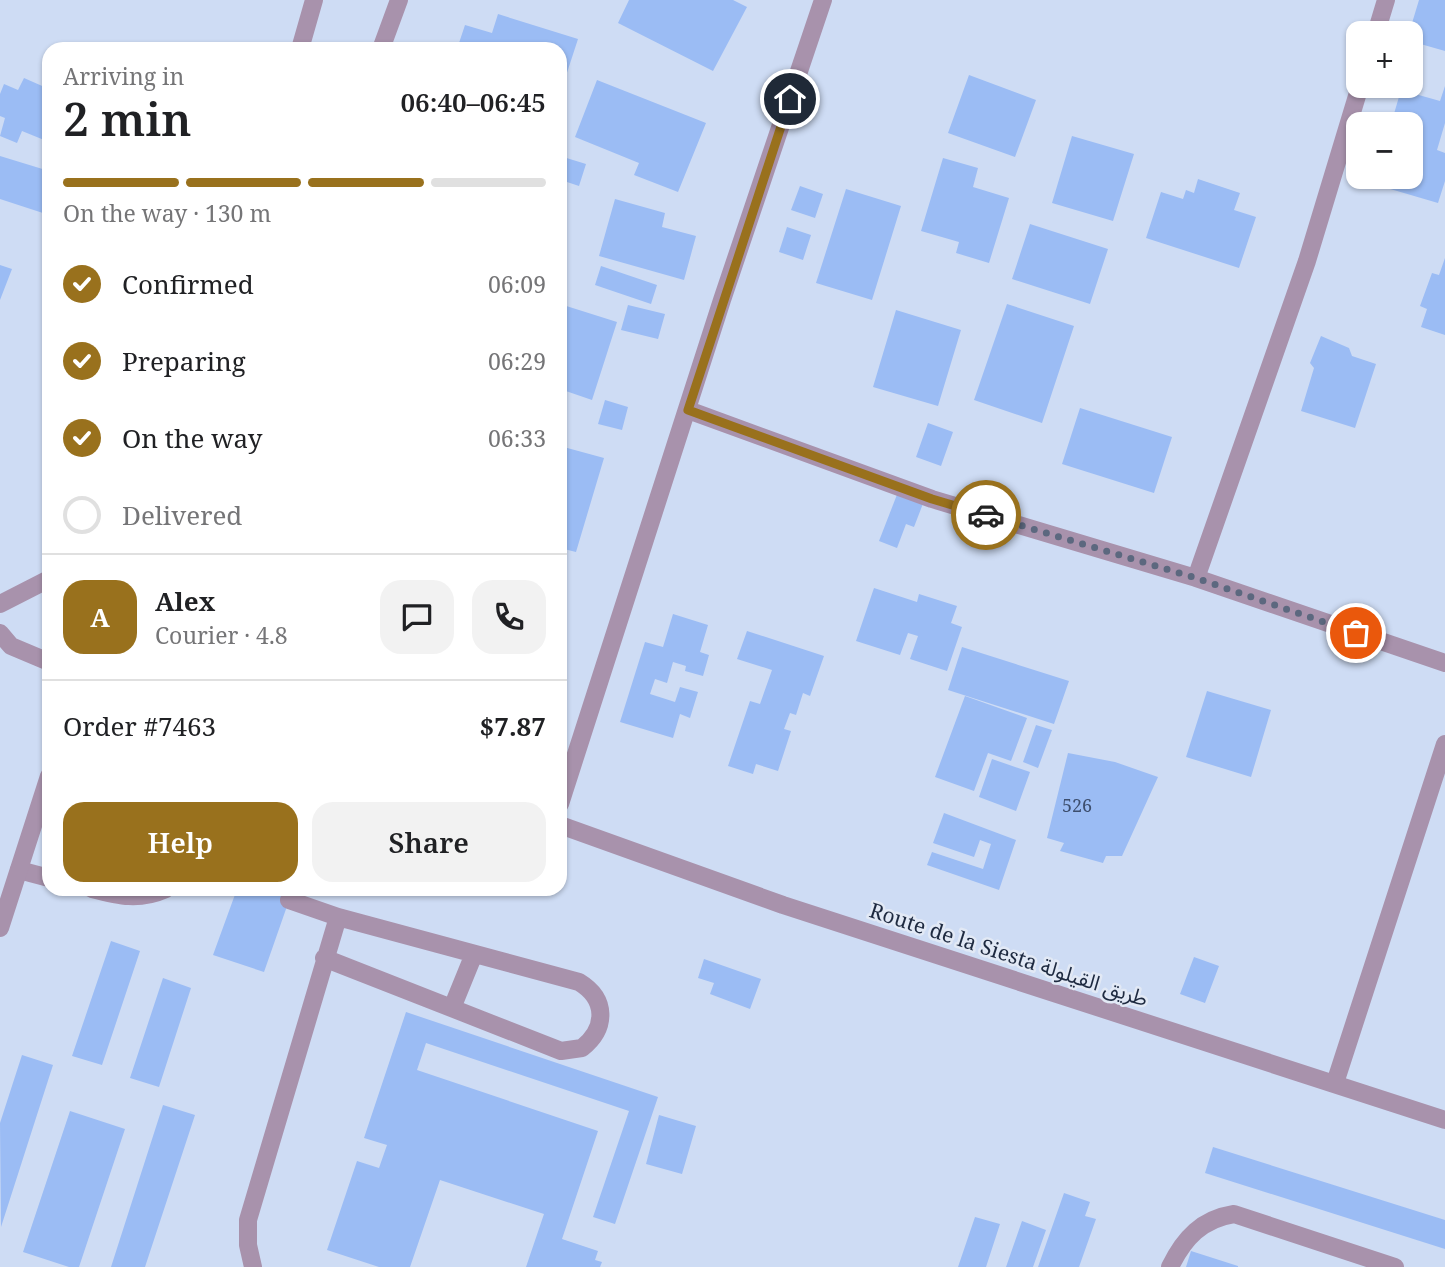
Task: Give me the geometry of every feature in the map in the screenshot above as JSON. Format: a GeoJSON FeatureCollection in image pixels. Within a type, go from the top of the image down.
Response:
{"type":"FeatureCollection","features":[{"type":"Feature","properties":{"kind":"street"},"geometry":{"type":"LineString","coordinates":[[302,42],[314,0]]}},
{"type":"Feature","properties":{"kind":"street"},"geometry":{"type":"LineString","coordinates":[[383,42],[398,0]]}},
{"type":"Feature","properties":{"kind":"street"},"geometry":{"type":"LineString","coordinates":[[567,782],[823,0]]}},
{"type":"Feature","properties":{"kind":"street"},"geometry":{"type":"LineString","coordinates":[[1380,21],[1386,0]]}},
{"type":"Feature","properties":{"kind":"street"},"geometry":{"type":"LineString","coordinates":[[1196,578],[1307,261],[1356,98]]}},
{"type":"Feature","properties":{"kind":"street"},"geometry":{"type":"LineString","coordinates":[[688,410],[932,499],[1196,578],[1445,663]]}},
{"type":"Feature","properties":{"kind":"street"},"geometry":{"type":"LineString","coordinates":[[0,604],[42,583]]}},
{"type":"Feature","properties":{"kind":"street"},"geometry":{"type":"LineString","coordinates":[[0,633],[11,646],[42,659]]}},
{"type":"Feature","properties":{"kind":"street"},"geometry":{"type":"LineString","coordinates":[[1335,1083],[1445,744]]}},
{"type":"Feature","properties":{"kind":"street"},"geometry":{"type":"LineString","coordinates":[[0,928],[42,798]]}},
{"type":"Feature","properties":{"kind":"street","name":"Route de la Siesta طريق القيلولة"},"geometry":{"type":"LineString","coordinates":[[567,828],[783,905],[1445,1120]]}},
{"type":"Feature","properties":{"kind":"street"},"geometry":{"type":"LineString","coordinates":[[19,870],[42,876]]}},
{"type":"Feature","properties":{"kind":"street"},"geometry":{"type":"LineString","coordinates":[[118,896],[147,896]]}},
{"type":"Feature","properties":{"kind":"street"},"geometry":{"type":"LineString","coordinates":[[289,900],[338,917],[579,982],[589,988],[602,1014],[599,1029],[582,1048],[561,1051],[324,958]]}},
{"type":"Feature","properties":{"kind":"street"},"geometry":{"type":"LineString","coordinates":[[253,1267],[248,1245],[248,1220],[338,917]]}},
{"type":"Feature","properties":{"kind":"street"},"geometry":{"type":"LineString","coordinates":[[452,1008],[474,954]]}},
{"type":"Feature","properties":{"kind":"street"},"geometry":{"type":"LineString","coordinates":[[1170,1267],[1180,1246],[1194,1231],[1212,1219],[1234,1214],[1395,1267]]}},
{"type":"Feature","properties":{"kind":"building"},"geometry":{"type":"Polygon","coordinates":[[[629,0],[733,0],[747,7],[713,71],[618,23],[629,0]]]}},
{"type":"Feature","properties":{"kind":"building"},"geometry":{"type":"Polygon","coordinates":[[[1419,0],[1445,0],[1445,51],[1423,45],[1423,21],[1413,21],[1419,0]]]}},
{"type":"Feature","properties":{"kind":"building"},"geometry":{"type":"Polygon","coordinates":[[[498,14],[578,39],[567,73],[567,42],[459,42],[465,25],[492,33],[498,14]]]}},
{"type":"Feature","properties":{"kind":"building"},"geometry":{"type":"Polygon","coordinates":[[[969,75],[1036,100],[1015,157],[948,133],[969,75]]]}},
{"type":"Feature","properties":{"kind":"building"},"geometry":{"type":"Polygon","coordinates":[[[24,78],[42,86],[42,139],[22,131],[17,143],[0,136],[5,118],[0,116],[0,94],[4,84],[18,90],[24,78]]]}},
{"type":"Feature","properties":{"kind":"building"},"geometry":{"type":"Polygon","coordinates":[[[597,80],[706,123],[678,192],[634,175],[639,163],[575,137],[597,80]]]}},
{"type":"Feature","properties":{"kind":"building"},"geometry":{"type":"Polygon","coordinates":[[[1445,86],[1445,123],[1437,150],[1445,153],[1445,181],[1438,203],[1390,189],[1423,189],[1423,112],[1395,112],[1399,98],[1423,96],[1440,101],[1445,86]]]}},
{"type":"Feature","properties":{"kind":"building"},"geometry":{"type":"Polygon","coordinates":[[[1072,136],[1134,154],[1113,221],[1052,203],[1072,136]]]}},
{"type":"Feature","properties":{"kind":"building"},"geometry":{"type":"Polygon","coordinates":[[[0,156],[42,169],[42,213],[0,199],[0,156]]]}},
{"type":"Feature","properties":{"kind":"building"},"geometry":{"type":"Polygon","coordinates":[[[567,158],[586,164],[579,186],[567,182],[567,158]]]}},
{"type":"Feature","properties":{"kind":"building"},"geometry":{"type":"Polygon","coordinates":[[[943,158],[978,168],[973,187],[1009,198],[989,263],[956,253],[959,242],[921,231],[943,158]]]}},
{"type":"Feature","properties":{"kind":"building"},"geometry":{"type":"Polygon","coordinates":[[[1198,179],[1240,193],[1234,210],[1256,217],[1239,268],[1146,238],[1161,192],[1183,199],[1186,190],[1194,193],[1198,179]]]}},
{"type":"Feature","properties":{"kind":"building"},"geometry":{"type":"Polygon","coordinates":[[[800,186],[823,194],[815,218],[791,210],[800,186]]]}},
{"type":"Feature","properties":{"kind":"building"},"geometry":{"type":"Polygon","coordinates":[[[846,189],[901,206],[872,300],[816,283],[846,189]]]}},
{"type":"Feature","properties":{"kind":"building"},"geometry":{"type":"Polygon","coordinates":[[[615,199],[665,213],[662,227],[696,236],[684,280],[599,256],[615,199]]]}},
{"type":"Feature","properties":{"kind":"building"},"geometry":{"type":"Polygon","coordinates":[[[1030,224],[1108,249],[1090,304],[1012,279],[1030,224]]]}},
{"type":"Feature","properties":{"kind":"building"},"geometry":{"type":"Polygon","coordinates":[[[787,227],[811,235],[803,260],[779,252],[787,227]]]}},
{"type":"Feature","properties":{"kind":"building"},"geometry":{"type":"Polygon","coordinates":[[[1445,258],[1445,335],[1421,327],[1427,309],[1420,306],[1432,273],[1439,275],[1445,258]]]}},
{"type":"Feature","properties":{"kind":"building"},"geometry":{"type":"Polygon","coordinates":[[[0,265],[12,269],[0,300],[0,265]]]}},
{"type":"Feature","properties":{"kind":"building"},"geometry":{"type":"Polygon","coordinates":[[[601,266],[657,285],[651,304],[595,285],[601,266]]]}},
{"type":"Feature","properties":{"kind":"building"},"geometry":{"type":"Polygon","coordinates":[[[1007,304],[1074,326],[1042,423],[974,400],[1007,304]]]}},
{"type":"Feature","properties":{"kind":"building"},"geometry":{"type":"Polygon","coordinates":[[[628,305],[665,314],[658,339],[621,330],[628,305]]]}},
{"type":"Feature","properties":{"kind":"building"},"geometry":{"type":"Polygon","coordinates":[[[567,306],[617,322],[592,400],[567,391],[567,306]]]}},
{"type":"Feature","properties":{"kind":"building"},"geometry":{"type":"Polygon","coordinates":[[[896,310],[961,330],[938,406],[873,387],[896,310]]]}},
{"type":"Feature","properties":{"kind":"building"},"geometry":{"type":"Polygon","coordinates":[[[1321,336],[1349,348],[1352,356],[1376,364],[1355,428],[1301,411],[1314,368],[1310,363],[1321,336]]]}},
{"type":"Feature","properties":{"kind":"building"},"geometry":{"type":"Polygon","coordinates":[[[605,400],[628,407],[622,430],[598,424],[605,400]]]}},
{"type":"Feature","properties":{"kind":"building"},"geometry":{"type":"Polygon","coordinates":[[[1080,408],[1172,437],[1154,493],[1062,464],[1080,408]]]}},
{"type":"Feature","properties":{"kind":"building"},"geometry":{"type":"Polygon","coordinates":[[[928,423],[953,432],[941,466],[916,457],[928,423]]]}},
{"type":"Feature","properties":{"kind":"building"},"geometry":{"type":"Polygon","coordinates":[[[567,448],[604,458],[576,552],[567,550],[567,448]]]}},
{"type":"Feature","properties":{"kind":"building"},"geometry":{"type":"Polygon","coordinates":[[[898,492],[924,501],[914,527],[906,524],[897,548],[879,541],[898,492]]]}},
{"type":"Feature","properties":{"kind":"building"},"geometry":{"type":"Polygon","coordinates":[[[874,588],[917,602],[919,594],[957,606],[951,623],[962,627],[947,671],[910,659],[918,636],[908,633],[900,655],[856,641],[874,588]]]}},
{"type":"Feature","properties":{"kind":"building"},"geometry":{"type":"Polygon","coordinates":[[[673,614],[708,625],[700,652],[709,655],[703,676],[685,671],[686,666],[673,662],[667,683],[655,679],[650,694],[675,702],[680,687],[698,692],[690,718],[680,714],[673,738],[620,722],[645,642],[663,647],[673,614]]]}},
{"type":"Feature","properties":{"kind":"building"},"geometry":{"type":"Polygon","coordinates":[[[747,631],[824,656],[810,696],[803,693],[796,715],[790,713],[784,729],[791,731],[778,771],[756,764],[753,774],[728,766],[750,701],[760,704],[772,670],[737,659],[747,631]]]}},
{"type":"Feature","properties":{"kind":"building"},"geometry":{"type":"Polygon","coordinates":[[[962,647],[1069,681],[1054,724],[948,690],[962,647]]]}},
{"type":"Feature","properties":{"kind":"building"},"geometry":{"type":"Polygon","coordinates":[[[1207,691],[1271,710],[1251,777],[1186,757],[1207,691]]]}},
{"type":"Feature","properties":{"kind":"building"},"geometry":{"type":"Polygon","coordinates":[[[965,696],[1027,718],[1011,761],[988,753],[974,791],[935,777],[965,696]]]}},
{"type":"Feature","properties":{"kind":"building"},"geometry":{"type":"Polygon","coordinates":[[[1036,725],[1052,730],[1038,768],[1023,762],[1036,725]]]}},
{"type":"Feature","properties":{"kind":"building"},"geometry":{"type":"Polygon","coordinates":[[[1068,753],[1115,762],[1158,777],[1122,856],[1106,856],[1103,863],[1060,851],[1064,843],[1047,838],[1068,753]]]}},
{"type":"Feature","properties":{"kind":"building"},"geometry":{"type":"Polygon","coordinates":[[[992,759],[1030,772],[1016,811],[979,797],[992,759]]]}},
{"type":"Feature","properties":{"kind":"building"},"geometry":{"type":"Polygon","coordinates":[[[944,813],[1016,840],[999,890],[927,865],[932,852],[983,869],[991,844],[980,840],[974,857],[933,843],[944,813]]]}},
{"type":"Feature","properties":{"kind":"building"},"geometry":{"type":"Polygon","coordinates":[[[234,896],[291,896],[264,972],[213,955],[234,896]]]}},
{"type":"Feature","properties":{"kind":"building"},"geometry":{"type":"Polygon","coordinates":[[[111,941],[140,951],[102,1065],[72,1056],[111,941]]]}},
{"type":"Feature","properties":{"kind":"building"},"geometry":{"type":"Polygon","coordinates":[[[1194,957],[1219,966],[1205,1003],[1180,994],[1194,957]]]}},
{"type":"Feature","properties":{"kind":"building"},"geometry":{"type":"Polygon","coordinates":[[[704,959],[761,979],[750,1009],[710,994],[714,983],[698,978],[704,959]]]}},
{"type":"Feature","properties":{"kind":"building"},"geometry":{"type":"Polygon","coordinates":[[[163,978],[191,988],[159,1087],[130,1078],[163,978]]]}},
{"type":"Feature","properties":{"kind":"building"},"geometry":{"type":"Polygon","coordinates":[[[406,1012],[658,1097],[615,1224],[593,1217],[629,1111],[426,1043],[417,1070],[598,1131],[562,1239],[598,1251],[595,1260],[602,1262],[600,1267],[526,1267],[544,1214],[440,1180],[410,1267],[379,1267],[327,1250],[357,1161],[379,1168],[387,1145],[364,1138],[406,1012]]]}},
{"type":"Feature","properties":{"kind":"building"},"geometry":{"type":"Polygon","coordinates":[[[22,1055],[53,1065],[1,1227],[0,1123],[22,1055]]]}},
{"type":"Feature","properties":{"kind":"building"},"geometry":{"type":"Polygon","coordinates":[[[163,1105],[195,1115],[145,1267],[111,1267],[163,1105]]]}},
{"type":"Feature","properties":{"kind":"building"},"geometry":{"type":"Polygon","coordinates":[[[70,1111],[125,1129],[79,1267],[69,1267],[23,1252],[70,1111]]]}},
{"type":"Feature","properties":{"kind":"building"},"geometry":{"type":"Polygon","coordinates":[[[659,1115],[696,1126],[682,1174],[646,1164],[659,1115]]]}},
{"type":"Feature","properties":{"kind":"building"},"geometry":{"type":"Polygon","coordinates":[[[1213,1147],[1445,1220],[1445,1249],[1205,1173],[1213,1147]]]}},
{"type":"Feature","properties":{"kind":"building"},"geometry":{"type":"Polygon","coordinates":[[[1064,1193],[1090,1202],[1085,1216],[1096,1219],[1079,1267],[1038,1267],[1064,1193]]]}},
{"type":"Feature","properties":{"kind":"building"},"geometry":{"type":"Polygon","coordinates":[[[975,1217],[1000,1224],[986,1267],[958,1267],[975,1217]]]}},
{"type":"Feature","properties":{"kind":"building"},"geometry":{"type":"Polygon","coordinates":[[[1022,1221],[1046,1230],[1033,1267],[1006,1267],[1022,1221]]]}},
{"type":"Feature","properties":{"kind":"building"},"geometry":{"type":"Polygon","coordinates":[[[1191,1251],[1238,1266],[1238,1267],[1186,1267],[1191,1251]]]}},
{"type":"Feature","properties":{"kind":"way so far"},"geometry":{"type":"LineString","coordinates":[[986,515],[1196,578],[1356,633]]}},
{"type":"Feature","properties":{"kind":"route"},"geometry":{"type":"LineString","coordinates":[[790,99],[688,410],[932,499],[986,515]]}}]}
